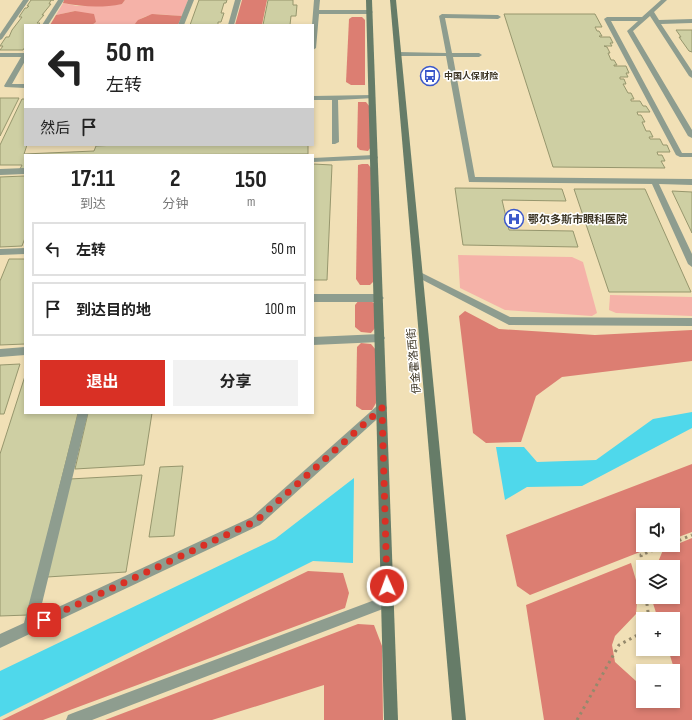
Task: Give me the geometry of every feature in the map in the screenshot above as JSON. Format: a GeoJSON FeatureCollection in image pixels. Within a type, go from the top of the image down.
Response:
{"type":"FeatureCollection","features":[{"type":"Feature","properties":{"kind":"street"},"geometry":{"type":"LineString","coordinates":[[370,0],[392,720]]}},
{"type":"Feature","properties":{"kind":"street","name":"伊金霍洛西街"},"geometry":{"type":"LineString","coordinates":[[393,0],[459,720]]}},
{"type":"Feature","properties":{"kind":"lane"},"geometry":{"type":"LineString","coordinates":[[0,38],[26,0]]}},
{"type":"Feature","properties":{"kind":"lane"},"geometry":{"type":"LineString","coordinates":[[46,24],[61,0]]}},
{"type":"Feature","properties":{"kind":"lane"},"geometry":{"type":"LineString","coordinates":[[181,24],[191,0]]}},
{"type":"Feature","properties":{"kind":"lane"},"geometry":{"type":"LineString","coordinates":[[231,24],[238,0]]}},
{"type":"Feature","properties":{"kind":"lane"},"geometry":{"type":"LineString","coordinates":[[314,33],[317,0]]}},
{"type":"Feature","properties":{"kind":"lane"},"geometry":{"type":"LineString","coordinates":[[664,0],[630,31],[692,136]]}},
{"type":"Feature","properties":{"kind":"lane"},"geometry":{"type":"LineString","coordinates":[[316,12],[370,12]]}},
{"type":"Feature","properties":{"kind":"lane"},"geometry":{"type":"LineString","coordinates":[[651,12],[692,76]]}},
{"type":"Feature","properties":{"kind":"lane"},"geometry":{"type":"LineString","coordinates":[[498,17],[442,16],[472,180],[692,182]]}},
{"type":"Feature","properties":{"kind":"lane"},"geometry":{"type":"LineString","coordinates":[[643,19],[607,19],[680,155],[692,155]]}},
{"type":"Feature","properties":{"kind":"lane"},"geometry":{"type":"LineString","coordinates":[[657,22],[692,22]]}},
{"type":"Feature","properties":{"kind":"lane"},"geometry":{"type":"LineString","coordinates":[[398,54],[479,55]]}},
{"type":"Feature","properties":{"kind":"lane"},"geometry":{"type":"LineString","coordinates":[[0,55],[24,56]]}},
{"type":"Feature","properties":{"kind":"lane"},"geometry":{"type":"LineString","coordinates":[[24,58],[8,86],[24,86]]}},
{"type":"Feature","properties":{"kind":"lane"},"geometry":{"type":"LineString","coordinates":[[314,98],[372,97]]}},
{"type":"Feature","properties":{"kind":"lane"},"geometry":{"type":"LineString","coordinates":[[335,98],[335,142]]}},
{"type":"Feature","properties":{"kind":"lane"},"geometry":{"type":"LineString","coordinates":[[314,160],[374,158]]}},
{"type":"Feature","properties":{"kind":"lane"},"geometry":{"type":"LineString","coordinates":[[0,172],[24,172]]}},
{"type":"Feature","properties":{"kind":"lane"},"geometry":{"type":"LineString","coordinates":[[654,181],[692,264]]}},
{"type":"Feature","properties":{"kind":"lane"},"geometry":{"type":"LineString","coordinates":[[0,252],[24,251]]}},
{"type":"Feature","properties":{"kind":"lane"},"geometry":{"type":"LineString","coordinates":[[418,274],[508,321],[692,322]]}},
{"type":"Feature","properties":{"kind":"lane"},"geometry":{"type":"LineString","coordinates":[[314,298],[379,298]]}},
{"type":"Feature","properties":{"kind":"lane"},"geometry":{"type":"LineString","coordinates":[[314,340],[380,338]]}},
{"type":"Feature","properties":{"kind":"lane"},"geometry":{"type":"LineString","coordinates":[[0,353],[24,352]]}},
{"type":"Feature","properties":{"kind":"lane"},"geometry":{"type":"LineString","coordinates":[[0,642],[256,521],[382,408]]}},
{"type":"Feature","properties":{"kind":"lane"},"geometry":{"type":"LineString","coordinates":[[30,627],[83,414]]}},
{"type":"Feature","properties":{"kind":"lane"},"geometry":{"type":"LineString","coordinates":[[73,720],[388,601]]}},
{"type":"Feature","properties":{"kind":"path"},"geometry":{"type":"LineString","coordinates":[[680,540],[692,535]]}},
{"type":"Feature","properties":{"kind":"path"},"geometry":{"type":"LineString","coordinates":[[642,560],[641,555],[649,552]]}},
{"type":"Feature","properties":{"kind":"path"},"geometry":{"type":"LineString","coordinates":[[577,720],[620,644],[636,636]]}},
{"type":"Feature","properties":{"kind":"shaded area"},"geometry":{"type":"Polygon","coordinates":[[[64,0],[125,0],[122,4],[92,6],[63,3],[64,0]]]}},
{"type":"Feature","properties":{"kind":"shaded area"},"geometry":{"type":"Polygon","coordinates":[[[125,0],[188,0],[182,16],[163,14],[150,15],[139,20],[135,24],[93,24],[96,22],[75,11],[56,15],[63,3],[77,6],[122,4],[125,0]]]}},
{"type":"Feature","properties":{"kind":"shaded area"},"geometry":{"type":"Polygon","coordinates":[[[242,0],[267,0],[262,24],[235,24],[242,0]]]}},
{"type":"Feature","properties":{"kind":"shaded area"},"geometry":{"type":"Polygon","coordinates":[[[75,11],[94,14],[96,22],[93,24],[51,24],[56,15],[75,11]]]}},
{"type":"Feature","properties":{"kind":"shaded area"},"geometry":{"type":"Polygon","coordinates":[[[152,14],[182,16],[178,24],[135,24],[138,20],[152,14]]]}},
{"type":"Feature","properties":{"kind":"shaded area"},"geometry":{"type":"Polygon","coordinates":[[[352,17],[362,17],[365,20],[365,85],[351,85],[346,82],[349,19],[352,17]]]}},
{"type":"Feature","properties":{"kind":"shaded area"},"geometry":{"type":"Polygon","coordinates":[[[358,102],[366,102],[370,107],[371,147],[368,151],[360,150],[357,147],[358,102]]]}},
{"type":"Feature","properties":{"kind":"shaded area"},"geometry":{"type":"Polygon","coordinates":[[[368,164],[371,168],[374,281],[370,285],[360,285],[356,279],[358,165],[368,164]]]}},
{"type":"Feature","properties":{"kind":"shaded area"},"geometry":{"type":"Polygon","coordinates":[[[458,255],[572,257],[583,262],[597,313],[592,316],[505,310],[460,288],[458,255]]]}},
{"type":"Feature","properties":{"kind":"shaded area"},"geometry":{"type":"Polygon","coordinates":[[[610,295],[692,297],[692,316],[616,313],[609,310],[610,295]]]}},
{"type":"Feature","properties":{"kind":"shaded area"},"geometry":{"type":"Polygon","coordinates":[[[359,300],[371,301],[375,304],[376,327],[371,333],[361,332],[355,327],[355,305],[359,300]]]}},
{"type":"Feature","properties":{"kind":"shaded area"},"geometry":{"type":"Polygon","coordinates":[[[465,311],[499,329],[595,335],[692,330],[692,361],[562,377],[536,396],[521,442],[486,443],[473,433],[459,316],[465,311]]]}},
{"type":"Feature","properties":{"kind":"shaded area"},"geometry":{"type":"Polygon","coordinates":[[[361,343],[371,344],[376,350],[376,403],[372,410],[362,410],[356,406],[357,347],[361,343]]]}},
{"type":"Feature","properties":{"kind":"shaded area"},"geometry":{"type":"Polygon","coordinates":[[[692,464],[692,532],[680,536],[680,508],[636,508],[636,552],[640,552],[530,595],[517,586],[506,535],[692,464]]]}},
{"type":"Feature","properties":{"kind":"shaded area"},"geometry":{"type":"Polygon","coordinates":[[[692,538],[692,720],[544,720],[526,605],[631,563],[636,580],[636,614],[615,636],[612,645],[615,662],[636,681],[636,708],[680,708],[680,664],[673,664],[670,656],[680,656],[680,612],[656,612],[653,604],[680,604],[680,560],[659,560],[662,552],[680,552],[680,543],[692,538]]]}},
{"type":"Feature","properties":{"kind":"shaded area"},"geometry":{"type":"Polygon","coordinates":[[[308,571],[343,573],[349,593],[345,608],[43,720],[2,720],[308,571]]]}},
{"type":"Feature","properties":{"kind":"shaded area"},"geometry":{"type":"Polygon","coordinates":[[[358,624],[374,625],[382,646],[383,720],[324,720],[324,685],[212,720],[105,720],[358,624]]]}},
{"type":"Feature","properties":{"kind":"water"},"geometry":{"type":"Polygon","coordinates":[[[692,412],[692,428],[582,486],[527,487],[505,500],[496,447],[524,447],[537,462],[596,460],[653,419],[692,412]]]}},
{"type":"Feature","properties":{"kind":"water"},"geometry":{"type":"Polygon","coordinates":[[[354,478],[353,563],[313,561],[0,717],[0,671],[275,539],[354,478]]]}},
{"type":"Feature","properties":{"kind":"building"},"geometry":{"type":"Polygon","coordinates":[[[31,0],[51,0],[49,4],[51,4],[37,23],[40,23],[39,24],[24,24],[23,50],[0,50],[3,46],[0,46],[6,37],[9,37],[12,30],[22,17],[19,17],[25,8],[29,6],[27,6],[31,0]]]}},
{"type":"Feature","properties":{"kind":"building"},"geometry":{"type":"Polygon","coordinates":[[[199,0],[227,0],[226,3],[224,3],[221,13],[224,13],[221,22],[218,22],[218,24],[190,24],[199,0]]]}},
{"type":"Feature","properties":{"kind":"building"},"geometry":{"type":"Polygon","coordinates":[[[268,0],[293,0],[293,5],[297,5],[296,16],[291,16],[290,24],[263,24],[268,0]]]}},
{"type":"Feature","properties":{"kind":"building"},"geometry":{"type":"Polygon","coordinates":[[[504,14],[595,14],[602,27],[595,27],[602,36],[599,36],[610,37],[613,43],[610,43],[612,46],[604,46],[607,47],[610,53],[608,53],[611,60],[614,60],[617,65],[614,66],[626,66],[629,73],[626,73],[628,77],[620,77],[620,79],[624,79],[626,84],[623,84],[628,93],[631,93],[634,99],[631,99],[631,101],[640,101],[650,112],[637,112],[638,115],[641,115],[645,122],[642,122],[646,131],[650,131],[653,137],[649,137],[650,139],[660,139],[663,145],[667,145],[670,152],[657,152],[658,155],[662,155],[665,161],[661,161],[665,168],[553,167],[504,14]]]}},
{"type":"Feature","properties":{"kind":"building"},"geometry":{"type":"Polygon","coordinates":[[[676,30],[692,30],[692,52],[689,51],[676,30]]]}},
{"type":"Feature","properties":{"kind":"building"},"geometry":{"type":"Polygon","coordinates":[[[0,98],[19,98],[0,136],[0,98]]]}},
{"type":"Feature","properties":{"kind":"building"},"geometry":{"type":"Polygon","coordinates":[[[22,99],[24,99],[24,146],[27,146],[24,154],[24,169],[20,169],[22,165],[0,165],[0,145],[22,99]]]}},
{"type":"Feature","properties":{"kind":"building"},"geometry":{"type":"Polygon","coordinates":[[[96,146],[308,146],[308,154],[24,154],[94,151],[96,146]]]}},
{"type":"Feature","properties":{"kind":"building"},"geometry":{"type":"Polygon","coordinates":[[[314,164],[332,165],[327,280],[314,280],[314,164]]]}},
{"type":"Feature","properties":{"kind":"building"},"geometry":{"type":"Polygon","coordinates":[[[24,176],[24,241],[22,246],[0,247],[0,177],[24,176]]]}},
{"type":"Feature","properties":{"kind":"building"},"geometry":{"type":"Polygon","coordinates":[[[455,188],[562,189],[566,201],[502,200],[509,230],[573,231],[578,247],[463,245],[455,188]]]}},
{"type":"Feature","properties":{"kind":"building"},"geometry":{"type":"Polygon","coordinates":[[[574,189],[645,189],[691,292],[609,292],[574,189]]]}},
{"type":"Feature","properties":{"kind":"building"},"geometry":{"type":"Polygon","coordinates":[[[672,191],[692,192],[692,233],[672,191]]]}},
{"type":"Feature","properties":{"kind":"building"},"geometry":{"type":"Polygon","coordinates":[[[9,259],[24,259],[24,344],[0,345],[0,281],[9,259]]]}},
{"type":"Feature","properties":{"kind":"building"},"geometry":{"type":"Polygon","coordinates":[[[20,364],[4,414],[0,414],[0,365],[20,364]]]}},
{"type":"Feature","properties":{"kind":"building"},"geometry":{"type":"Polygon","coordinates":[[[24,379],[24,414],[78,414],[28,615],[0,616],[0,454],[24,379]]]}},
{"type":"Feature","properties":{"kind":"building"},"geometry":{"type":"Polygon","coordinates":[[[88,414],[152,414],[144,465],[75,469],[88,414]]]}},
{"type":"Feature","properties":{"kind":"building"},"geometry":{"type":"Polygon","coordinates":[[[183,466],[174,536],[149,537],[160,467],[183,466]]]}},
{"type":"Feature","properties":{"kind":"building"},"geometry":{"type":"Polygon","coordinates":[[[142,475],[126,572],[47,577],[70,479],[142,475]]]}},
{"type":"Feature","properties":{"kind":"place","name":"中国人保财险"},"geometry":{"type":"Point","coordinates":[430,76]}},
{"type":"Feature","properties":{"kind":"place","name":"鄂尔多斯市眼科医院"},"geometry":{"type":"Point","coordinates":[514,219]}},
{"type":"Feature","properties":{"kind":"route"},"geometry":{"type":"LineString","coordinates":[[44,620],[256,521],[382,408],[387,586]]}}]}
